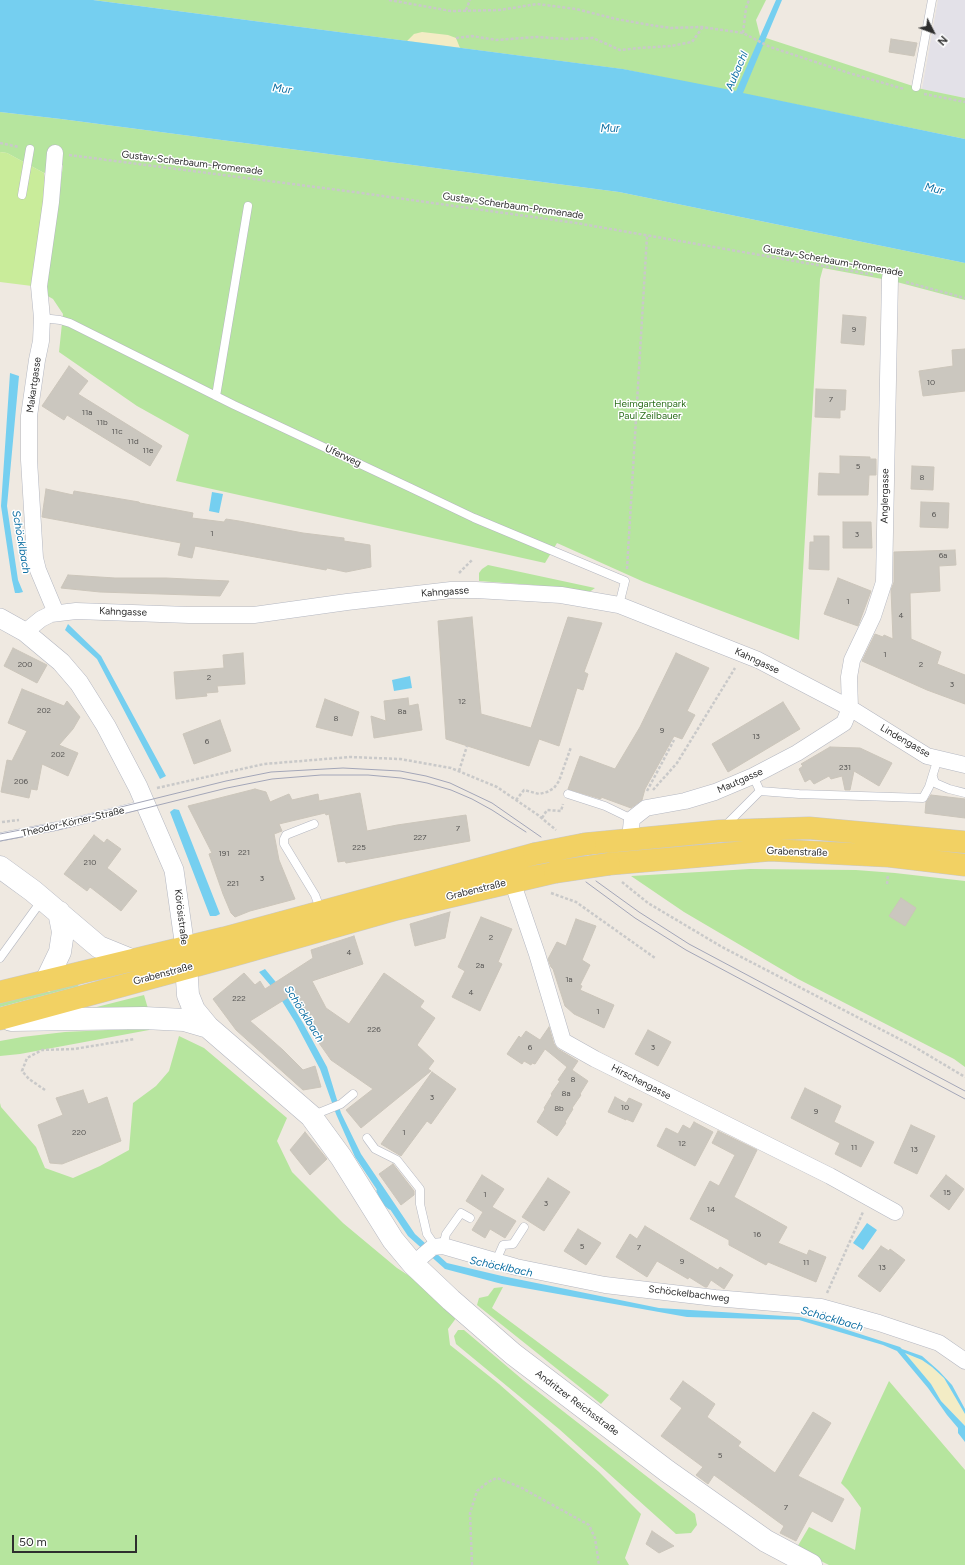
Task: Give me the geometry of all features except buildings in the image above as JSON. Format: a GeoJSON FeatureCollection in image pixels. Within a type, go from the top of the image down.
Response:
{"type":"FeatureCollection","features":[{"type":"Feature","properties":{"kind":"main road","name":"Grabenstraße"},"geometry":{"type":"LineString","coordinates":[[0,1020],[321,911],[534,854],[585,844],[631,829],[720,831],[809,828],[965,842]]}},
{"type":"Feature","properties":{"kind":"main road","name":"Grabenstraße"},"geometry":{"type":"LineString","coordinates":[[0,992],[131,960],[186,958],[555,872],[613,871],[770,850],[889,856],[965,864]]}},
{"type":"Feature","properties":{"kind":"main road"},"geometry":{"type":"LineString","coordinates":[[0,867],[51,906],[99,947],[131,960]]}},
{"type":"Feature","properties":{"kind":"main road"},"geometry":{"type":"LineString","coordinates":[[46,981],[60,952],[63,932],[51,906]]}},
{"type":"Feature","properties":{"kind":"main road","name":"Körösistraße"},"geometry":{"type":"LineString","coordinates":[[186,958],[188,994],[194,1010],[208,1027],[319,1112],[341,1157],[372,1206]]}},
{"type":"Feature","properties":{"kind":"main road"},"geometry":{"type":"LineString","coordinates":[[0,1020],[144,1018],[184,1020],[208,1027]]}},
{"type":"Feature","properties":{"kind":"main road","name":"Andritzer Reichsstraße"},"geometry":{"type":"LineString","coordinates":[[372,1206],[393,1240],[430,1252],[451,1300],[513,1354],[667,1471],[766,1541],[811,1565]]}},
{"type":"Feature","properties":{"kind":"street","name":"Makartgasse"},"geometry":{"type":"LineString","coordinates":[[49,615],[33,542],[29,460],[29,416],[41,341],[42,318],[39,286],[51,202],[55,153]]}},
{"type":"Feature","properties":{"kind":"street","name":"Anglergasse"},"geometry":{"type":"LineString","coordinates":[[850,708],[849,677],[852,660],[873,616],[884,582],[890,278]]}},
{"type":"Feature","properties":{"kind":"street","name":"Kahngasse"},"geometry":{"type":"LineString","coordinates":[[49,615],[76,611],[189,615],[254,615],[446,590],[562,595],[618,605],[744,654],[850,708]]}},
{"type":"Feature","properties":{"kind":"street"},"geometry":{"type":"LineString","coordinates":[[25,632],[49,615]]}},
{"type":"Feature","properties":{"kind":"street","name":"Körösistraße"},"geometry":{"type":"LineString","coordinates":[[0,620],[25,632],[61,662],[79,683],[150,797],[174,870],[186,958]]}},
{"type":"Feature","properties":{"kind":"street","name":"Lindengasse"},"geometry":{"type":"LineString","coordinates":[[850,708],[926,756],[965,765]]}},
{"type":"Feature","properties":{"kind":"street","name":"Mautgasse"},"geometry":{"type":"LineString","coordinates":[[631,829],[646,808],[685,801],[715,792],[753,776],[797,754],[844,723],[850,708]]}},
{"type":"Feature","properties":{"kind":"street","name":"Hirschengasse"},"geometry":{"type":"LineString","coordinates":[[520,879],[537,954],[563,1041],[830,1176],[895,1212]]}},
{"type":"Feature","properties":{"kind":"street","name":"Schöckelbachweg"},"geometry":{"type":"LineString","coordinates":[[430,1252],[496,1261],[516,1267],[605,1284],[715,1298],[821,1307],[879,1323],[939,1343],[965,1361]]}},
{"type":"Feature","properties":{"kind":"lane"},"geometry":{"type":"LineString","coordinates":[[913,88],[932,0]]}},
{"type":"Feature","properties":{"kind":"lane"},"geometry":{"type":"LineString","coordinates":[[22,195],[30,148]]}},
{"type":"Feature","properties":{"kind":"lane"},"geometry":{"type":"LineString","coordinates":[[216,396],[248,206]]}},
{"type":"Feature","properties":{"kind":"lane","name":"Uferweg"},"geometry":{"type":"LineString","coordinates":[[42,318],[70,323],[216,396],[474,518],[625,581]]}},
{"type":"Feature","properties":{"kind":"lane"},"geometry":{"type":"LineString","coordinates":[[618,605],[625,581]]}},
{"type":"Feature","properties":{"kind":"lane"},"geometry":{"type":"LineString","coordinates":[[720,831],[760,791],[923,798],[933,777],[938,758]]}},
{"type":"Feature","properties":{"kind":"lane"},"geometry":{"type":"LineString","coordinates":[[753,776],[760,791]]}},
{"type":"Feature","properties":{"kind":"lane"},"geometry":{"type":"LineString","coordinates":[[933,777],[935,783],[949,789],[965,793]]}},
{"type":"Feature","properties":{"kind":"lane"},"geometry":{"type":"LineString","coordinates":[[566,796],[605,806],[631,829]]}},
{"type":"Feature","properties":{"kind":"lane","name":"Theodor-Körner-Straße"},"geometry":{"type":"LineString","coordinates":[[0,837],[57,826],[150,797]]}},
{"type":"Feature","properties":{"kind":"lane"},"geometry":{"type":"LineString","coordinates":[[314,824],[286,835],[284,844],[314,895],[321,911]]}},
{"type":"Feature","properties":{"kind":"lane"},"geometry":{"type":"LineString","coordinates":[[0,958],[51,906]]}},
{"type":"Feature","properties":{"kind":"lane"},"geometry":{"type":"LineString","coordinates":[[319,1112],[341,1104],[353,1094]]}},
{"type":"Feature","properties":{"kind":"lane"},"geometry":{"type":"LineString","coordinates":[[367,1138],[375,1149],[397,1160],[420,1189],[420,1204],[430,1252]]}},
{"type":"Feature","properties":{"kind":"lane"},"geometry":{"type":"LineString","coordinates":[[430,1252],[446,1234],[461,1213],[470,1218]]}},
{"type":"Feature","properties":{"kind":"lane"},"geometry":{"type":"LineString","coordinates":[[496,1261],[503,1245],[512,1244],[524,1227]]}},
{"type":"Feature","properties":{"kind":"path"},"geometry":{"type":"LineString","coordinates":[[389,0],[451,11],[500,10],[537,4],[576,9],[616,19],[671,28],[702,27],[742,33],[770,47],[849,73],[913,88]]}},
{"type":"Feature","properties":{"kind":"path"},"geometry":{"type":"LineString","coordinates":[[466,10],[470,0]]}},
{"type":"Feature","properties":{"kind":"path"},"geometry":{"type":"LineString","coordinates":[[742,33],[746,8],[749,0]]}},
{"type":"Feature","properties":{"kind":"path"},"geometry":{"type":"LineString","coordinates":[[456,38],[472,36],[496,40],[537,37],[566,39],[593,38],[620,50],[671,46],[692,42],[702,27]]}},
{"type":"Feature","properties":{"kind":"path"},"geometry":{"type":"LineString","coordinates":[[923,94],[965,102]]}},
{"type":"Feature","properties":{"kind":"path","name":"Gustav-Scherbaum-Promenade"},"geometry":{"type":"LineString","coordinates":[[55,153],[576,223],[890,278],[965,298]]}},
{"type":"Feature","properties":{"kind":"path"},"geometry":{"type":"LineString","coordinates":[[625,581],[648,236]]}},
{"type":"Feature","properties":{"kind":"path"},"geometry":{"type":"LineString","coordinates":[[458,575],[473,559]]}},
{"type":"Feature","properties":{"kind":"path"},"geometry":{"type":"LineString","coordinates":[[674,740],[645,797],[677,763],[744,654]]}},
{"type":"Feature","properties":{"kind":"path"},"geometry":{"type":"LineString","coordinates":[[459,771],[467,746]]}},
{"type":"Feature","properties":{"kind":"path"},"geometry":{"type":"LineString","coordinates":[[516,800],[524,790],[539,794],[554,788],[559,782],[571,746]]}},
{"type":"Feature","properties":{"kind":"path"},"geometry":{"type":"LineString","coordinates":[[150,797],[264,764],[350,757],[400,759],[451,768],[497,787],[542,818],[561,834]]}},
{"type":"Feature","properties":{"kind":"path"},"geometry":{"type":"LineString","coordinates":[[542,818],[547,810],[561,811],[566,796]]}},
{"type":"Feature","properties":{"kind":"path"},"geometry":{"type":"LineString","coordinates":[[613,871],[648,903],[722,947],[913,1046],[965,1077]]}},
{"type":"Feature","properties":{"kind":"path"},"geometry":{"type":"LineString","coordinates":[[520,879],[554,895],[576,902],[655,958]]}},
{"type":"Feature","properties":{"kind":"path"},"geometry":{"type":"LineString","coordinates":[[45,1090],[29,1079],[22,1071],[28,1058],[42,1050],[74,1049],[111,1044],[140,1037]]}},
{"type":"Feature","properties":{"kind":"path"},"geometry":{"type":"LineString","coordinates":[[821,1307],[869,1198]]}},
{"type":"Feature","properties":{"kind":"path"},"geometry":{"type":"LineString","coordinates":[[472,1565],[470,1513],[477,1491],[488,1482],[497,1478],[520,1487],[589,1525],[595,1538],[600,1565]]}},
{"type":"Feature","properties":{"kind":"shaded area"},"geometry":{"type":"Polygon","coordinates":[[[938,0],[965,0],[965,98],[922,89],[938,0]]]}},
{"type":"Feature","properties":{"kind":"green space"},"geometry":{"type":"Polygon","coordinates":[[[93,0],[766,0],[756,20],[760,36],[922,89],[965,98],[965,139],[622,69],[93,0]]]}},
{"type":"Feature","properties":{"kind":"green space","name":"Heimgartenpark Paul Zeilbauer"},"geometry":{"type":"Polygon","coordinates":[[[0,112],[619,192],[965,263],[965,300],[893,281],[823,268],[820,279],[799,640],[644,582],[557,543],[545,563],[176,481],[189,435],[137,406],[59,352],[63,314],[53,299],[46,295],[63,165],[44,173],[7,153],[0,152],[0,112]]]}},
{"type":"Feature","properties":{"kind":"green space"},"geometry":{"type":"Polygon","coordinates":[[[0,152],[7,153],[44,173],[46,188],[32,286],[0,282],[0,152]]]}},
{"type":"Feature","properties":{"kind":"green space"},"geometry":{"type":"Polygon","coordinates":[[[488,565],[595,588],[588,593],[533,585],[479,581],[479,573],[488,565]]]}},
{"type":"Feature","properties":{"kind":"green space"},"geometry":{"type":"Polygon","coordinates":[[[750,869],[856,870],[965,881],[965,1067],[954,1059],[798,979],[684,912],[631,876],[750,869]]]}},
{"type":"Feature","properties":{"kind":"green space"},"geometry":{"type":"Polygon","coordinates":[[[76,984],[79,986],[0,1007],[0,1002],[76,984]]]}},
{"type":"Feature","properties":{"kind":"green space"},"geometry":{"type":"Polygon","coordinates":[[[144,995],[149,1012],[81,1011],[144,995]]]}},
{"type":"Feature","properties":{"kind":"green space"},"geometry":{"type":"Polygon","coordinates":[[[150,1028],[149,1030],[20,1054],[0,1056],[0,1041],[65,1032],[150,1028]]]}},
{"type":"Feature","properties":{"kind":"green space"},"geometry":{"type":"Polygon","coordinates":[[[179,1036],[204,1048],[287,1118],[277,1141],[292,1172],[343,1223],[397,1268],[462,1310],[448,1329],[450,1345],[499,1384],[599,1472],[641,1514],[625,1558],[629,1565],[0,1565],[0,1103],[1,1107],[36,1147],[45,1168],[73,1178],[100,1166],[129,1150],[133,1103],[156,1086],[169,1071],[179,1036]]]}},
{"type":"Feature","properties":{"kind":"green space"},"geometry":{"type":"Polygon","coordinates":[[[503,1287],[492,1308],[609,1395],[601,1404],[477,1305],[479,1298],[488,1296],[494,1288],[503,1287]]]}},
{"type":"Feature","properties":{"kind":"green space"},"geometry":{"type":"Polygon","coordinates":[[[458,1330],[464,1330],[523,1380],[695,1514],[697,1525],[691,1533],[676,1534],[559,1429],[456,1344],[454,1336],[458,1330]]]}},
{"type":"Feature","properties":{"kind":"green space"},"geometry":{"type":"Polygon","coordinates":[[[889,1381],[965,1470],[965,1565],[829,1565],[796,1549],[809,1527],[855,1550],[861,1508],[841,1483],[889,1381]]]}},
{"type":"Feature","properties":{"kind":"sand"},"geometry":{"type":"Polygon","coordinates":[[[422,32],[448,35],[456,38],[460,48],[407,41],[414,34],[422,32]]]}},
{"type":"Feature","properties":{"kind":"sand"},"geometry":{"type":"Polygon","coordinates":[[[904,1353],[922,1360],[944,1378],[965,1414],[965,1426],[941,1401],[931,1384],[904,1353]]]}},
{"type":"Feature","properties":{"kind":"water","name":"Mur"},"geometry":{"type":"Polygon","coordinates":[[[0,0],[93,0],[623,69],[736,91],[776,0],[782,0],[743,93],[965,139],[965,263],[619,192],[0,112],[0,0]]]}},
{"type":"Feature","properties":{"kind":"water","name":"Schöcklbach"},"geometry":{"type":"Polygon","coordinates":[[[10,373],[19,376],[7,506],[18,580],[23,592],[19,593],[15,593],[12,580],[1,506],[10,373]]]}},
{"type":"Feature","properties":{"kind":"water"},"geometry":{"type":"Polygon","coordinates":[[[212,492],[223,494],[219,513],[209,511],[212,492]]]}},
{"type":"Feature","properties":{"kind":"water"},"geometry":{"type":"Polygon","coordinates":[[[68,624],[101,656],[166,776],[160,779],[97,659],[65,630],[68,624]]]}},
{"type":"Feature","properties":{"kind":"water"},"geometry":{"type":"Polygon","coordinates":[[[410,676],[412,688],[394,691],[392,680],[410,676]]]}},
{"type":"Feature","properties":{"kind":"water"},"geometry":{"type":"Polygon","coordinates":[[[174,809],[179,810],[220,914],[216,916],[210,916],[170,812],[174,809]]]}},
{"type":"Feature","properties":{"kind":"water","name":"Schöcklbach"},"geometry":{"type":"Polygon","coordinates":[[[265,969],[285,993],[327,1067],[341,1113],[361,1154],[415,1234],[447,1263],[502,1276],[659,1308],[800,1317],[832,1325],[900,1347],[922,1356],[952,1385],[965,1409],[965,1414],[944,1378],[922,1360],[905,1353],[931,1384],[941,1401],[965,1426],[965,1442],[958,1433],[958,1428],[928,1388],[897,1351],[883,1345],[799,1320],[687,1317],[502,1284],[445,1269],[408,1236],[355,1157],[336,1114],[320,1069],[295,1022],[277,993],[259,972],[265,969]]]}},
{"type":"Feature","properties":{"kind":"water"},"geometry":{"type":"Polygon","coordinates":[[[867,1223],[877,1230],[863,1250],[853,1243],[867,1223]]]}},
{"type":"Feature","properties":{"kind":"waterway","name":"Schöcklbach"},"geometry":{"type":"LineString","coordinates":[[379,1191],[384,1202],[390,1207]]}},
{"type":"Feature","properties":{"kind":"tram line"},"geometry":{"type":"LineString","coordinates":[[0,834],[56,823],[226,781],[271,772],[343,768],[400,771],[426,776],[450,783],[492,803],[541,837]]}},
{"type":"Feature","properties":{"kind":"tram line"},"geometry":{"type":"LineString","coordinates":[[0,841],[58,830],[227,788],[272,779],[321,775],[368,775],[401,778],[427,783],[451,790],[472,799],[526,832]]}},
{"type":"Feature","properties":{"kind":"tram line"},"geometry":{"type":"LineString","coordinates":[[596,881],[639,912],[689,944],[965,1091]]}},
{"type":"Feature","properties":{"kind":"tram line"},"geometry":{"type":"LineString","coordinates":[[586,882],[635,918],[686,950],[965,1099]]}},
{"type":"Feature","properties":{"kind":"water label","name":"Aubachl"},"geometry":{"type":"Point","coordinates":[737,71]}}]}
